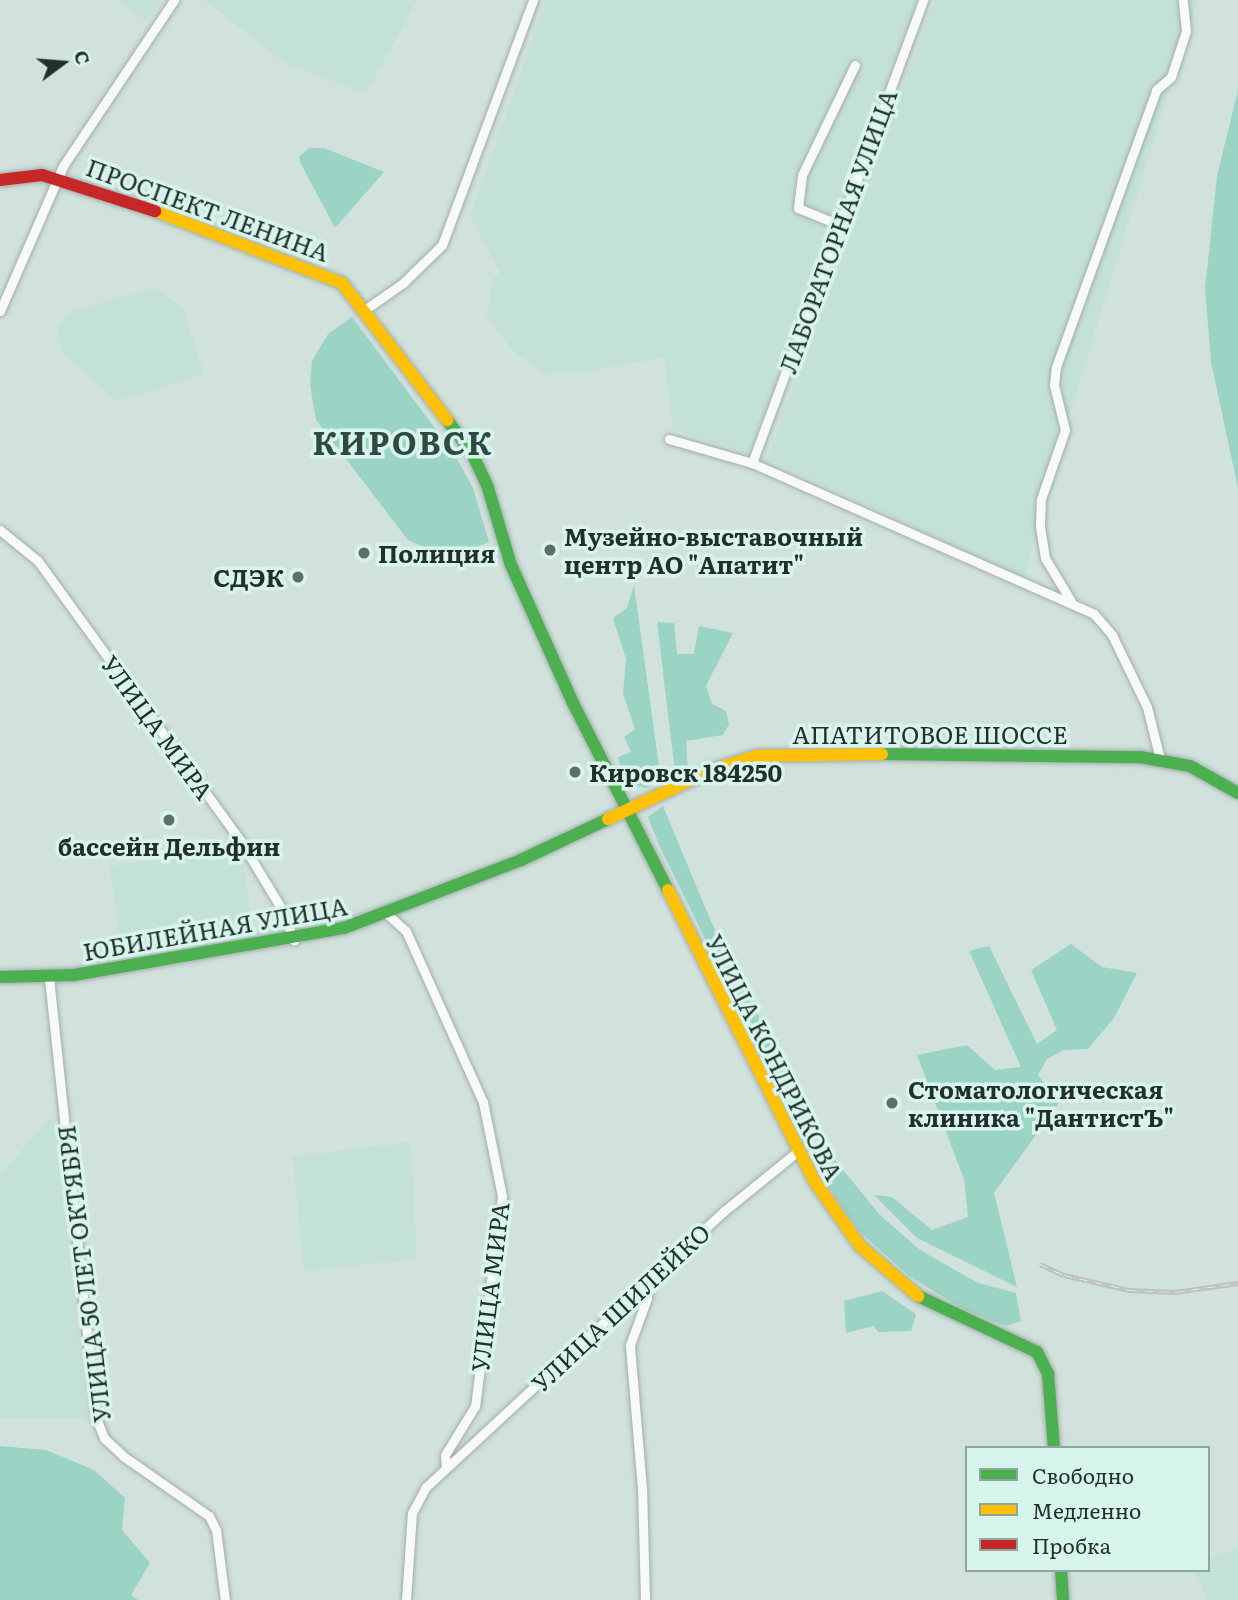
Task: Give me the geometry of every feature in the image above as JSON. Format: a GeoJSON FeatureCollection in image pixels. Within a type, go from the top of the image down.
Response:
{"type":"FeatureCollection","features":[{"type":"Feature","properties":{"kind":"street"},"geometry":{"type":"LineString","coordinates":[[0,312],[58,177],[174,0]]}},
{"type":"Feature","properties":{"kind":"street"},"geometry":{"type":"LineString","coordinates":[[363,306],[385,295],[442,245],[533,0]]}},
{"type":"Feature","properties":{"kind":"street","name":"ЛАБОРАТОРНАЯ УЛИЦА"},"geometry":{"type":"LineString","coordinates":[[752,463],[923,0]]}},
{"type":"Feature","properties":{"kind":"street"},"geometry":{"type":"LineString","coordinates":[[1071,601],[1045,558],[1040,526],[1041,499],[1065,430],[1054,385],[1056,367],[1156,90],[1171,77],[1186,31],[1183,0]]}},
{"type":"Feature","properties":{"kind":"street"},"geometry":{"type":"LineString","coordinates":[[840,225],[798,208],[802,175],[855,65]]}},
{"type":"Feature","properties":{"kind":"street","name":"ПРОСПЕКТ ЛЕНИНА"},"geometry":{"type":"LineString","coordinates":[[0,180],[58,177],[305,264],[342,284],[363,306],[472,453],[529,609],[625,812]]}},
{"type":"Feature","properties":{"kind":"street"},"geometry":{"type":"LineString","coordinates":[[668,439],[752,463],[1026,587],[1071,601],[1094,614],[1112,635],[1147,707],[1160,759]]}},
{"type":"Feature","properties":{"kind":"street","name":"УЛИЦА МИРА"},"geometry":{"type":"LineString","coordinates":[[0,530],[38,561],[238,837],[281,908],[294,940]]}},
{"type":"Feature","properties":{"kind":"street","name":"АПАТИТОВОЕ ШОССЕ"},"geometry":{"type":"LineString","coordinates":[[625,812],[686,781],[757,756],[839,753],[1160,759],[1190,766],[1238,793]]}},
{"type":"Feature","properties":{"kind":"street","name":"ЮБИЛЕЙНАЯ УЛИЦА"},"geometry":{"type":"LineString","coordinates":[[0,977],[49,978],[294,940],[387,914],[546,850],[625,812]]}},
{"type":"Feature","properties":{"kind":"street","name":"УЛИЦА КОНДРИКОВА"},"geometry":{"type":"LineString","coordinates":[[625,812],[798,1151],[838,1219],[890,1275],[919,1297],[965,1322],[1028,1345],[1044,1362],[1054,1446]]}},
{"type":"Feature","properties":{"kind":"street","name":"УЛИЦА МИРА"},"geometry":{"type":"LineString","coordinates":[[387,914],[407,931],[483,1102],[502,1196],[475,1406],[445,1455],[446,1468]]}},
{"type":"Feature","properties":{"kind":"street","name":"УЛИЦА 50 ЛЕТ ОКТЯБРЯ"},"geometry":{"type":"LineString","coordinates":[[49,978],[96,1418],[104,1438],[123,1456],[209,1516],[216,1530],[225,1600]]}},
{"type":"Feature","properties":{"kind":"street","name":"УЛИЦА ШИЛЕЙКО"},"geometry":{"type":"LineString","coordinates":[[406,1600],[414,1505],[446,1468],[723,1212],[798,1151]]}},
{"type":"Feature","properties":{"kind":"street"},"geometry":{"type":"LineString","coordinates":[[645,1600],[642,1489],[630,1345],[647,1298],[648,1282]]}},
{"type":"Feature","properties":{"kind":"street"},"geometry":{"type":"LineString","coordinates":[[1061,1572],[1063,1600]]}},
{"type":"Feature","properties":{"kind":"shaded area"},"geometry":{"type":"Polygon","coordinates":[[[117,0],[161,0],[147,21],[117,0]]]}},
{"type":"Feature","properties":{"kind":"shaded area"},"geometry":{"type":"Polygon","coordinates":[[[204,0],[417,0],[366,94],[284,62],[204,0]]]}},
{"type":"Feature","properties":{"kind":"shaded area"},"geometry":{"type":"Polygon","coordinates":[[[546,0],[917,0],[749,454],[673,429],[664,358],[583,372],[543,373],[514,352],[486,317],[493,279],[500,272],[470,216],[546,0]]]}},
{"type":"Feature","properties":{"kind":"shaded area"},"geometry":{"type":"Polygon","coordinates":[[[935,0],[1197,0],[1065,430],[1024,578],[767,459],[935,0]]]}},
{"type":"Feature","properties":{"kind":"shaded area"},"geometry":{"type":"Polygon","coordinates":[[[156,288],[184,309],[204,374],[117,401],[63,354],[56,328],[71,311],[156,288]]]}},
{"type":"Feature","properties":{"kind":"shaded area"},"geometry":{"type":"Polygon","coordinates":[[[241,847],[255,943],[122,957],[110,866],[241,847]]]}},
{"type":"Feature","properties":{"kind":"shaded area"},"geometry":{"type":"Polygon","coordinates":[[[53,1115],[87,1417],[0,1417],[0,1175],[53,1115]]]}},
{"type":"Feature","properties":{"kind":"shaded area"},"geometry":{"type":"Polygon","coordinates":[[[411,1142],[417,1259],[304,1270],[293,1157],[411,1142]]]}},
{"type":"Feature","properties":{"kind":"shaded area"},"geometry":{"type":"Polygon","coordinates":[[[1238,1548],[1238,1600],[1207,1600],[1196,1572],[1210,1572],[1210,1559],[1238,1548]]]}},
{"type":"Feature","properties":{"kind":"green space"},"geometry":{"type":"Polygon","coordinates":[[[1238,90],[1238,488],[1211,362],[1205,289],[1217,176],[1238,90]]]}},
{"type":"Feature","properties":{"kind":"green space"},"geometry":{"type":"Polygon","coordinates":[[[309,148],[324,148],[384,172],[335,228],[301,164],[299,157],[309,148]]]}},
{"type":"Feature","properties":{"kind":"green space"},"geometry":{"type":"Polygon","coordinates":[[[352,317],[455,455],[473,488],[489,542],[457,555],[440,554],[408,540],[316,420],[310,385],[312,361],[328,334],[352,317]]]}},
{"type":"Feature","properties":{"kind":"green space"},"geometry":{"type":"Polygon","coordinates":[[[634,585],[661,781],[646,788],[625,783],[618,757],[631,752],[624,737],[635,729],[623,694],[626,659],[613,618],[627,608],[634,585]]]}},
{"type":"Feature","properties":{"kind":"green space"},"geometry":{"type":"Polygon","coordinates":[[[657,622],[674,623],[677,654],[694,654],[699,626],[733,633],[706,686],[712,704],[726,711],[729,724],[723,735],[686,741],[688,770],[675,772],[657,622]]]}},
{"type":"Feature","properties":{"kind":"green space"},"geometry":{"type":"Polygon","coordinates":[[[663,806],[710,919],[814,1127],[808,1131],[799,1129],[660,847],[648,817],[663,806]]]}},
{"type":"Feature","properties":{"kind":"green space"},"geometry":{"type":"Polygon","coordinates":[[[1071,944],[1102,967],[1137,973],[1114,1018],[1088,1049],[1063,1050],[1047,1059],[1038,1075],[1047,1087],[1067,1092],[994,1193],[1017,1287],[917,1238],[874,1195],[892,1197],[932,1230],[968,1217],[964,1179],[917,1055],[967,1045],[995,1070],[1021,1067],[969,951],[989,946],[1037,1044],[1057,1030],[1031,970],[1071,944]]]}},
{"type":"Feature","properties":{"kind":"green space"},"geometry":{"type":"Polygon","coordinates":[[[825,1148],[880,1215],[920,1250],[978,1283],[1016,1293],[1021,1321],[1005,1326],[963,1309],[909,1276],[860,1232],[836,1198],[812,1158],[825,1148]]]}},
{"type":"Feature","properties":{"kind":"green space"},"geometry":{"type":"Polygon","coordinates":[[[882,1291],[916,1314],[911,1331],[878,1332],[874,1326],[846,1333],[844,1301],[882,1291]]]}},
{"type":"Feature","properties":{"kind":"green space"},"geometry":{"type":"Polygon","coordinates":[[[0,1446],[46,1450],[94,1470],[125,1498],[122,1530],[150,1563],[131,1595],[138,1600],[0,1600],[0,1446]]]}},
{"type":"Feature","properties":{"kind":"railway"},"geometry":{"type":"LineString","coordinates":[[1040,1264],[1064,1275],[1129,1290],[1175,1292],[1238,1283]]}},
{"type":"Feature","properties":{"kind":"traffic: fast"},"geometry":{"type":"LineString","coordinates":[[447,420],[472,453],[488,488],[511,565],[573,703],[668,890]]}},
{"type":"Feature","properties":{"kind":"traffic: fast"},"geometry":{"type":"LineString","coordinates":[[882,754],[1140,757],[1190,766],[1238,793]]}},
{"type":"Feature","properties":{"kind":"traffic: fast"},"geometry":{"type":"LineString","coordinates":[[0,977],[74,975],[344,928],[521,860],[608,819]]}},
{"type":"Feature","properties":{"kind":"traffic: fast"},"geometry":{"type":"LineString","coordinates":[[918,1296],[1037,1352],[1048,1374],[1054,1446]]}},
{"type":"Feature","properties":{"kind":"traffic: fast"},"geometry":{"type":"LineString","coordinates":[[1061,1572],[1063,1600]]}},
{"type":"Feature","properties":{"kind":"traffic: slow"},"geometry":{"type":"LineString","coordinates":[[155,211],[342,283],[447,420]]}},
{"type":"Feature","properties":{"kind":"traffic: slow"},"geometry":{"type":"LineString","coordinates":[[608,819],[712,770],[757,756],[882,754]]}},
{"type":"Feature","properties":{"kind":"traffic: slow"},"geometry":{"type":"LineString","coordinates":[[668,890],[815,1182],[860,1246],[918,1296]]}},
{"type":"Feature","properties":{"kind":"traffic: jam"},"geometry":{"type":"LineString","coordinates":[[0,180],[42,175],[155,211]]}},
{"type":"Feature","properties":{"kind":"place","name":"Музейно-выставочный центр АО \"Апатит\""},"geometry":{"type":"Point","coordinates":[550,550]}},
{"type":"Feature","properties":{"kind":"place","name":"Полиция"},"geometry":{"type":"Point","coordinates":[364,553]}},
{"type":"Feature","properties":{"kind":"place","name":"СДЭК"},"geometry":{"type":"Point","coordinates":[298,577]}},
{"type":"Feature","properties":{"kind":"place","name":"Кировск 184250"},"geometry":{"type":"Point","coordinates":[575,772]}},
{"type":"Feature","properties":{"kind":"place","name":"бассейн Дельфин"},"geometry":{"type":"Point","coordinates":[169,820]}},
{"type":"Feature","properties":{"kind":"place","name":"Стоматологическая клиника \"ДантистЪ\""},"geometry":{"type":"Point","coordinates":[892,1103]}},
{"type":"Feature","properties":{"kind":"district","name":"КИРОВСК"},"geometry":{"type":"Point","coordinates":[403,441]}}]}
